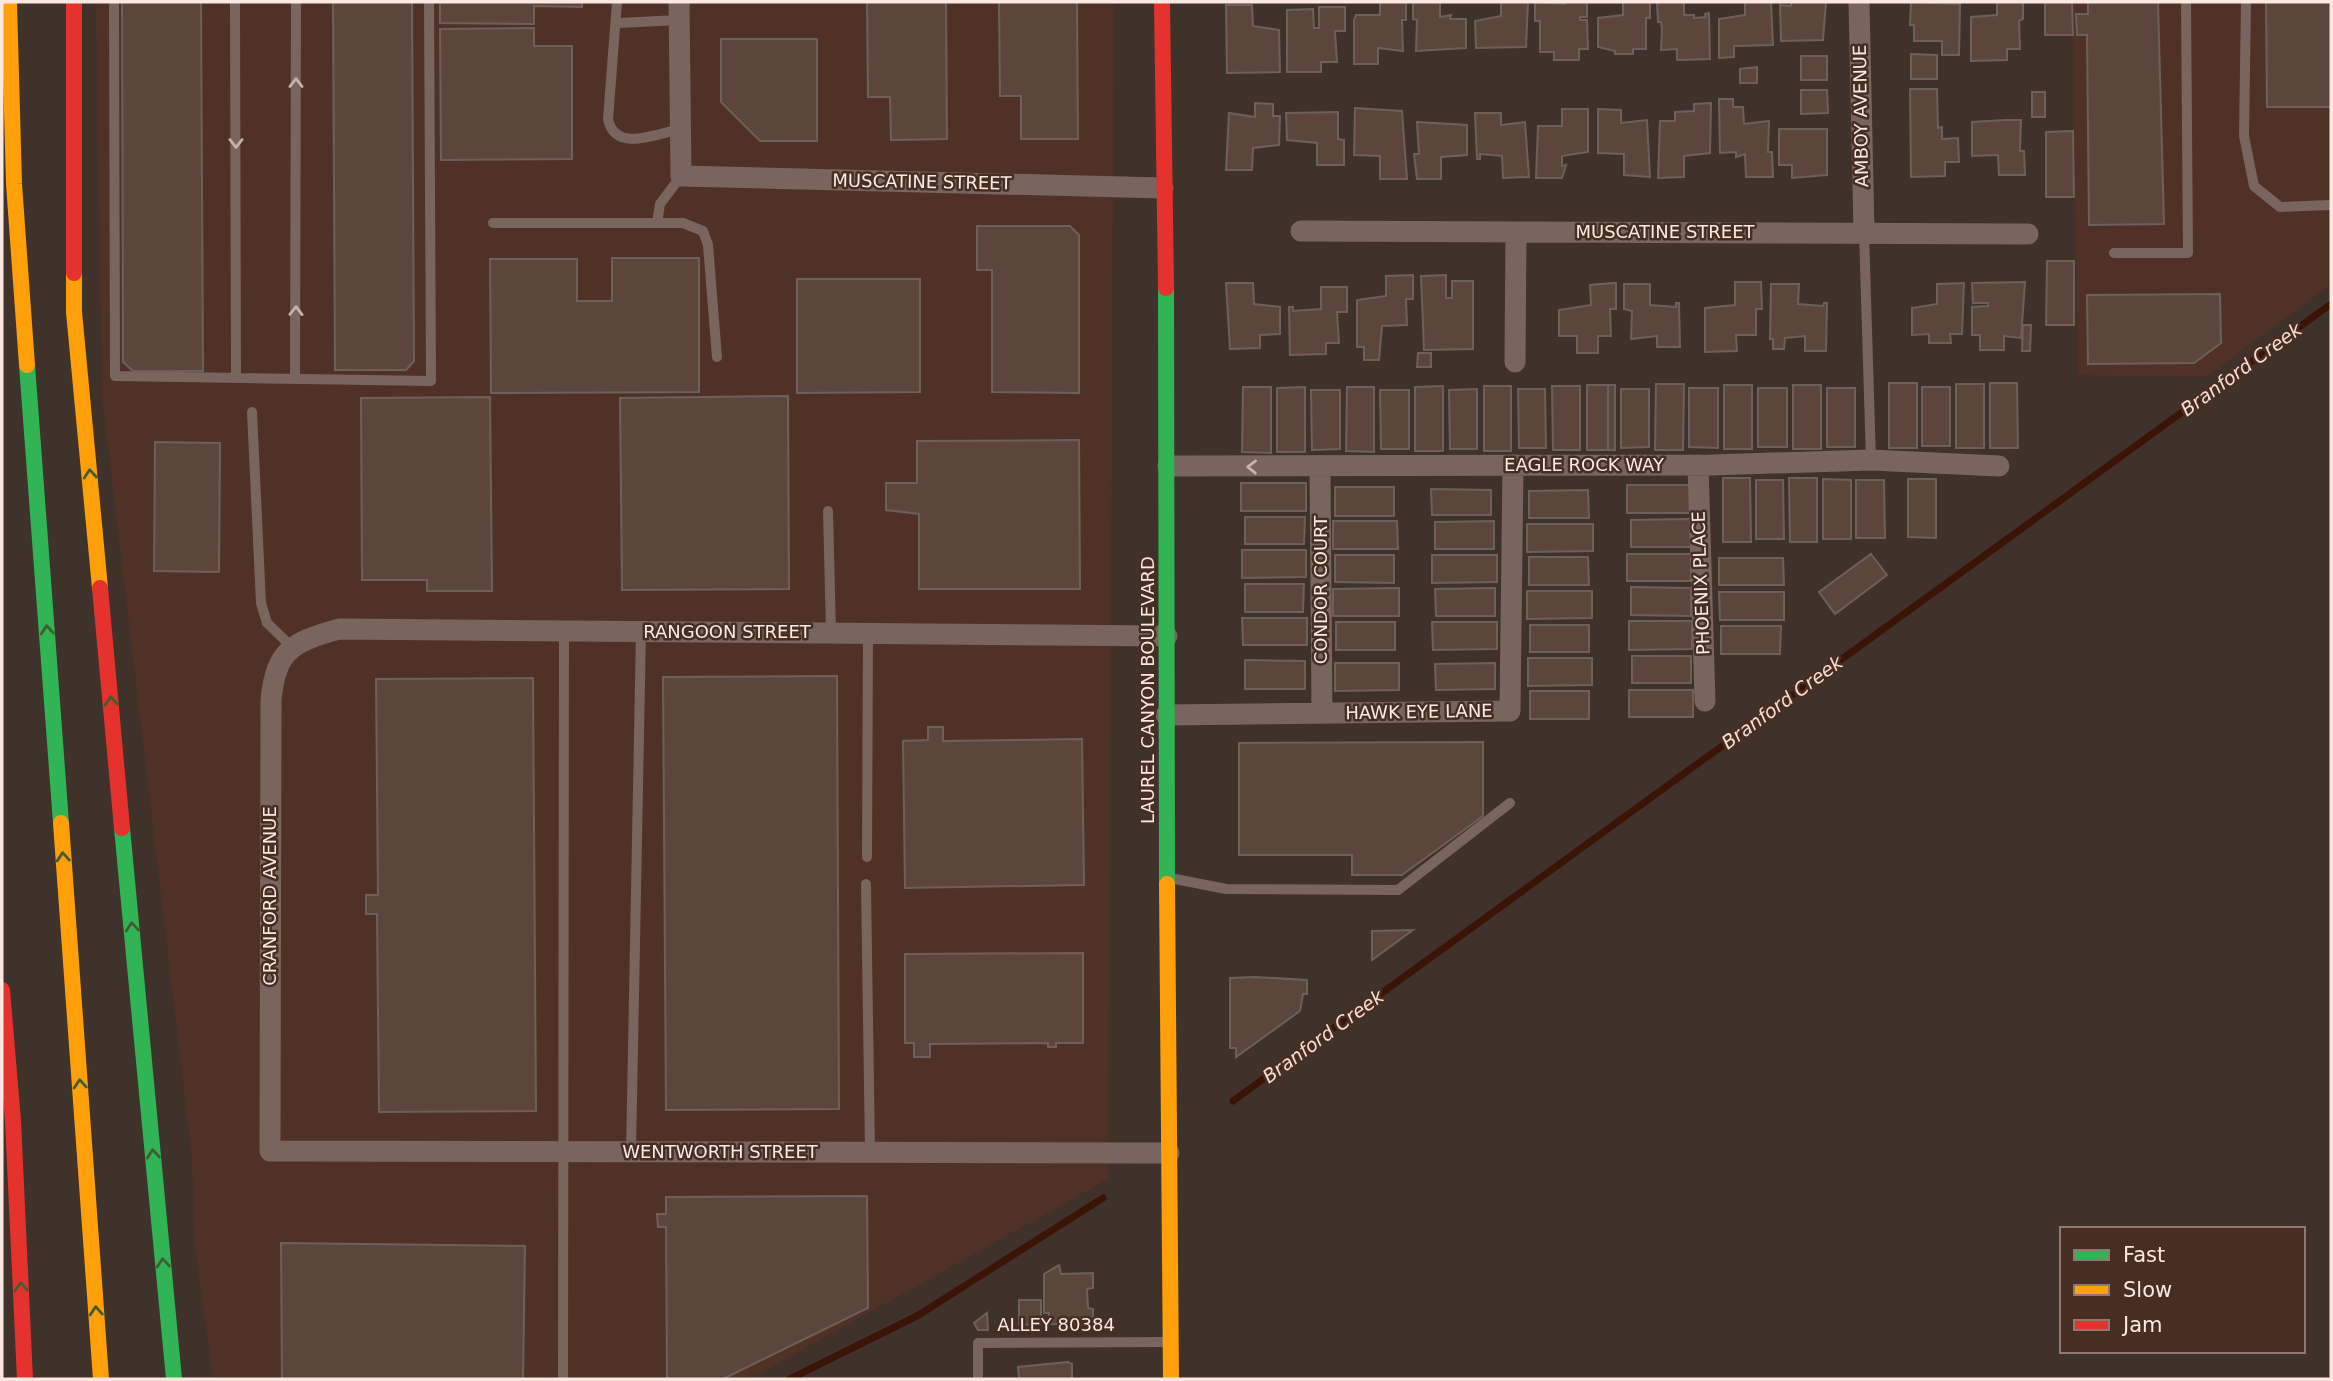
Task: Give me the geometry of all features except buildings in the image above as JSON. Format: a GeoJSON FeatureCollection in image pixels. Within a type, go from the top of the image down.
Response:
{"type":"FeatureCollection","features":[{"type":"Feature","properties":{"kind":"main road"},"geometry":{"type":"LineString","coordinates":[[9,2],[14,184],[101,1379]]}},
{"type":"Feature","properties":{"kind":"main road"},"geometry":{"type":"LineString","coordinates":[[74,2],[75,312],[174,1379]]}},
{"type":"Feature","properties":{"kind":"main road","name":"LAUREL CANYON BOULEVARD"},"geometry":{"type":"LineString","coordinates":[[1162,2],[1168,466],[1166,715],[1171,1379]]}},
{"type":"Feature","properties":{"kind":"main road"},"geometry":{"type":"LineString","coordinates":[[2,990],[13,1121],[25,1379]]}},
{"type":"Feature","properties":{"kind":"street","name":"AMBOY AVENUE"},"geometry":{"type":"LineString","coordinates":[[1859,2],[1864,231]]}},
{"type":"Feature","properties":{"kind":"street"},"geometry":{"type":"LineString","coordinates":[[679,11],[681,176]]}},
{"type":"Feature","properties":{"kind":"street","name":"MUSCATINE STREET"},"geometry":{"type":"LineString","coordinates":[[681,176],[1163,188]]}},
{"type":"Feature","properties":{"kind":"street","name":"MUSCATINE STREET"},"geometry":{"type":"LineString","coordinates":[[1301,231],[1864,231],[2028,234]]}},
{"type":"Feature","properties":{"kind":"street"},"geometry":{"type":"LineString","coordinates":[[1515,362],[1516,233]]}},
{"type":"Feature","properties":{"kind":"street","name":"EAGLE ROCK WAY"},"geometry":{"type":"LineString","coordinates":[[1168,466],[1320,468],[1698,465],[1871,460],[1999,466]]}},
{"type":"Feature","properties":{"kind":"street","name":"HAWK EYE LANE"},"geometry":{"type":"LineString","coordinates":[[1166,715],[1510,710],[1513,465]]}},
{"type":"Feature","properties":{"kind":"street","name":"PHOENIX PLACE"},"geometry":{"type":"LineString","coordinates":[[1698,465],[1705,701]]}},
{"type":"Feature","properties":{"kind":"street","name":"CONDOR COURT"},"geometry":{"type":"LineString","coordinates":[[1320,468],[1322,713]]}},
{"type":"Feature","properties":{"kind":"street","name":"RANGOON STREET"},"geometry":{"type":"LineString","coordinates":[[291,646],[339,629],[1167,636]]}},
{"type":"Feature","properties":{"kind":"street","name":"CRANFORD AVENUE"},"geometry":{"type":"LineString","coordinates":[[270,1151],[271,700],[278,664],[291,646]]}},
{"type":"Feature","properties":{"kind":"street","name":"WENTWORTH STREET"},"geometry":{"type":"LineString","coordinates":[[270,1151],[1169,1153]]}},
{"type":"Feature","properties":{"kind":"lane"},"geometry":{"type":"LineString","coordinates":[[114,2],[115,376],[431,382],[429,2]]}},
{"type":"Feature","properties":{"kind":"lane"},"geometry":{"type":"LineString","coordinates":[[235,2],[236,378]]}},
{"type":"Feature","properties":{"kind":"lane"},"geometry":{"type":"LineString","coordinates":[[295,379],[296,2]]}},
{"type":"Feature","properties":{"kind":"lane"},"geometry":{"type":"LineString","coordinates":[[617,2],[618,23],[608,119],[610,129],[618,138],[626,140],[680,130]]}},
{"type":"Feature","properties":{"kind":"lane"},"geometry":{"type":"LineString","coordinates":[[2113,253],[2188,253],[2186,2]]}},
{"type":"Feature","properties":{"kind":"lane"},"geometry":{"type":"LineString","coordinates":[[2246,2],[2244,136],[2254,186],[2280,207],[2331,205]]}},
{"type":"Feature","properties":{"kind":"lane"},"geometry":{"type":"LineString","coordinates":[[618,23],[679,11]]}},
{"type":"Feature","properties":{"kind":"lane"},"geometry":{"type":"LineString","coordinates":[[657,223],[660,204],[681,176]]}},
{"type":"Feature","properties":{"kind":"lane"},"geometry":{"type":"LineString","coordinates":[[493,223],[683,223],[703,231],[708,245],[717,357]]}},
{"type":"Feature","properties":{"kind":"lane"},"geometry":{"type":"LineString","coordinates":[[1864,231],[1871,460]]}},
{"type":"Feature","properties":{"kind":"lane"},"geometry":{"type":"LineString","coordinates":[[252,412],[261,603],[267,623],[291,646]]}},
{"type":"Feature","properties":{"kind":"lane"},"geometry":{"type":"LineString","coordinates":[[828,511],[831,633]]}},
{"type":"Feature","properties":{"kind":"lane"},"geometry":{"type":"LineString","coordinates":[[563,1379],[564,631]]}},
{"type":"Feature","properties":{"kind":"lane"},"geometry":{"type":"LineString","coordinates":[[631,1152],[641,631]]}},
{"type":"Feature","properties":{"kind":"lane"},"geometry":{"type":"LineString","coordinates":[[867,633],[867,857]]}},
{"type":"Feature","properties":{"kind":"lane"},"geometry":{"type":"LineString","coordinates":[[1167,878],[1226,889],[1398,890],[1510,803]]}},
{"type":"Feature","properties":{"kind":"lane"},"geometry":{"type":"LineString","coordinates":[[866,884],[870,1153]]}},
{"type":"Feature","properties":{"kind":"lane","name":"ALLEY 80384"},"geometry":{"type":"LineString","coordinates":[[978,1379],[978,1343],[1170,1342]]}},
{"type":"Feature","properties":{"kind":"shaded area"},"geometry":{"type":"Polygon","coordinates":[[[96,2],[1114,2],[1108,1179],[759,1374],[744,1379],[213,1379],[195,1246],[192,1158],[102,395],[96,2]]]}},
{"type":"Feature","properties":{"kind":"shaded area"},"geometry":{"type":"Polygon","coordinates":[[[2072,2],[2331,2],[2331,284],[2206,377],[2078,375],[2072,2]]]}},
{"type":"Feature","properties":{"kind":"waterway","name":"Branford Creek"},"geometry":{"type":"LineString","coordinates":[[1233,1101],[2331,304]]}},
{"type":"Feature","properties":{"kind":"waterway","name":"Branford Creek"},"geometry":{"type":"LineString","coordinates":[[790,1379],[917,1316],[1103,1198]]}},
{"type":"Feature","properties":{"kind":"traffic: fast"},"geometry":{"type":"LineString","coordinates":[[1166,288],[1167,884]]}},
{"type":"Feature","properties":{"kind":"traffic: fast"},"geometry":{"type":"LineString","coordinates":[[27,365],[61,823]]}},
{"type":"Feature","properties":{"kind":"traffic: fast"},"geometry":{"type":"LineString","coordinates":[[122,828],[174,1379]]}},
{"type":"Feature","properties":{"kind":"traffic: slow"},"geometry":{"type":"LineString","coordinates":[[9,2],[14,184],[27,365]]}},
{"type":"Feature","properties":{"kind":"traffic: slow"},"geometry":{"type":"LineString","coordinates":[[74,273],[74,312],[100,588]]}},
{"type":"Feature","properties":{"kind":"traffic: slow"},"geometry":{"type":"LineString","coordinates":[[61,823],[101,1379]]}},
{"type":"Feature","properties":{"kind":"traffic: slow"},"geometry":{"type":"LineString","coordinates":[[1167,884],[1171,1379]]}},
{"type":"Feature","properties":{"kind":"traffic: jam"},"geometry":{"type":"LineString","coordinates":[[74,2],[74,273]]}},
{"type":"Feature","properties":{"kind":"traffic: jam"},"geometry":{"type":"LineString","coordinates":[[1162,2],[1166,288]]}},
{"type":"Feature","properties":{"kind":"traffic: jam"},"geometry":{"type":"LineString","coordinates":[[100,588],[122,828]]}},
{"type":"Feature","properties":{"kind":"traffic: jam"},"geometry":{"type":"LineString","coordinates":[[2,990],[13,1121],[25,1379]]}}]}
